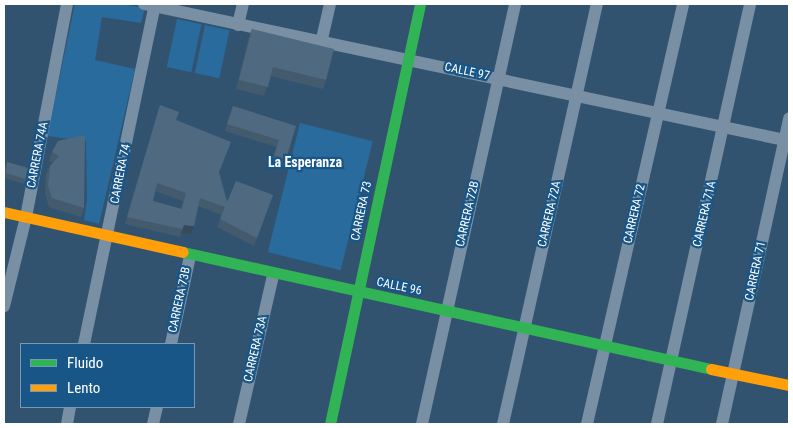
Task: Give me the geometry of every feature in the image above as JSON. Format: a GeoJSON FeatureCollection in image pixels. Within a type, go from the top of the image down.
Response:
{"type":"FeatureCollection","features":[{"type":"Feature","properties":{"kind":"street","name":"CARRERA 74A"},"geometry":{"type":"LineString","coordinates":[[4,306],[26,217],[67,4]]}},
{"type":"Feature","properties":{"kind":"street"},"geometry":{"type":"LineString","coordinates":[[238,24],[243,4]]}},
{"type":"Feature","properties":{"kind":"street"},"geometry":{"type":"LineString","coordinates":[[321,43],[330,4]]}},
{"type":"Feature","properties":{"kind":"street","name":"CARRERA 73"},"geometry":{"type":"LineString","coordinates":[[330,424],[420,4]]}},
{"type":"Feature","properties":{"kind":"street","name":"CARRERA 72B"},"geometry":{"type":"LineString","coordinates":[[422,424],[515,4]]}},
{"type":"Feature","properties":{"kind":"street","name":"CARRERA 72A"},"geometry":{"type":"LineString","coordinates":[[503,424],[597,4]]}},
{"type":"Feature","properties":{"kind":"street","name":"CARRERA 72"},"geometry":{"type":"LineString","coordinates":[[587,424],[683,4]]}},
{"type":"Feature","properties":{"kind":"street","name":"CARRERA 71A"},"geometry":{"type":"LineString","coordinates":[[658,424],[670,360],[726,127],[750,4]]}},
{"type":"Feature","properties":{"kind":"street","name":"CALLE 97"},"geometry":{"type":"LineString","coordinates":[[151,5],[321,43],[787,140]]}},
{"type":"Feature","properties":{"kind":"street","name":"CARRERA 74"},"geometry":{"type":"LineString","coordinates":[[84,343],[109,234],[151,5]]}},
{"type":"Feature","properties":{"kind":"street","name":"CARRERA 71"},"geometry":{"type":"LineString","coordinates":[[722,424],[787,140],[789,118]]}},
{"type":"Feature","properties":{"kind":"street","name":"CALLE 96"},"geometry":{"type":"LineString","coordinates":[[4,212],[109,234],[190,256],[273,275],[446,310],[604,348],[733,372],[789,385]]}},
{"type":"Feature","properties":{"kind":"street","name":"CARRERA 73B"},"geometry":{"type":"LineString","coordinates":[[171,343],[190,256]]}},
{"type":"Feature","properties":{"kind":"street","name":"CARRERA 73A"},"geometry":{"type":"LineString","coordinates":[[240,424],[273,275]]}},
{"type":"Feature","properties":{"kind":"street"},"geometry":{"type":"LineString","coordinates":[[66,424],[70,408]]}},
{"type":"Feature","properties":{"kind":"street"},"geometry":{"type":"LineString","coordinates":[[154,424],[157,408]]}},
{"type":"Feature","properties":{"kind":"shaded area"},"geometry":{"type":"Polygon","coordinates":[[[75,4],[122,4],[145,8],[141,23],[102,17],[95,60],[135,69],[99,224],[84,220],[87,200],[86,141],[47,136],[75,4]]]}},
{"type":"Feature","properties":{"kind":"shaded area"},"geometry":{"type":"Polygon","coordinates":[[[177,19],[201,24],[191,72],[167,67],[177,19]]]}},
{"type":"Feature","properties":{"kind":"shaded area"},"geometry":{"type":"Polygon","coordinates":[[[205,25],[229,30],[219,78],[195,73],[205,25]]]}},
{"type":"Feature","properties":{"kind":"shaded area"},"geometry":{"type":"Polygon","coordinates":[[[300,123],[373,141],[341,270],[268,252],[300,123]]]}},
{"type":"Feature","properties":{"kind":"building"},"geometry":{"type":"Polygon","coordinates":[[[252,29],[334,49],[326,80],[273,67],[268,87],[239,80],[252,29]]]}},
{"type":"Feature","properties":{"kind":"building"},"geometry":{"type":"Polygon","coordinates":[[[160,105],[179,112],[176,120],[231,142],[219,172],[227,202],[236,181],[273,195],[257,238],[220,219],[225,207],[200,198],[194,226],[184,225],[182,229],[127,217],[160,105]],[[157,183],[153,201],[182,209],[186,193],[157,183]]]}},
{"type":"Feature","properties":{"kind":"building"},"geometry":{"type":"Polygon","coordinates":[[[233,106],[296,126],[286,159],[274,155],[279,140],[227,124],[233,106]]]}},
{"type":"Feature","properties":{"kind":"building"},"geometry":{"type":"Polygon","coordinates":[[[85,135],[84,208],[52,198],[48,186],[50,166],[59,156],[52,152],[58,141],[85,135]]]}},
{"type":"Feature","properties":{"kind":"building"},"geometry":{"type":"Polygon","coordinates":[[[7,162],[28,168],[26,179],[6,173],[7,162]]]}},
{"type":"Feature","properties":{"kind":"traffic: fast"},"geometry":{"type":"LineString","coordinates":[[330,424],[420,4]]}},
{"type":"Feature","properties":{"kind":"traffic: fast"},"geometry":{"type":"LineString","coordinates":[[183,252],[711,369]]}},
{"type":"Feature","properties":{"kind":"traffic: slow"},"geometry":{"type":"LineString","coordinates":[[4,212],[183,252]]}},
{"type":"Feature","properties":{"kind":"traffic: slow"},"geometry":{"type":"LineString","coordinates":[[711,369],[789,385]]}},
{"type":"Feature","properties":{"kind":"district","name":"La Esperanza"},"geometry":{"type":"Point","coordinates":[305,162]}}]}
